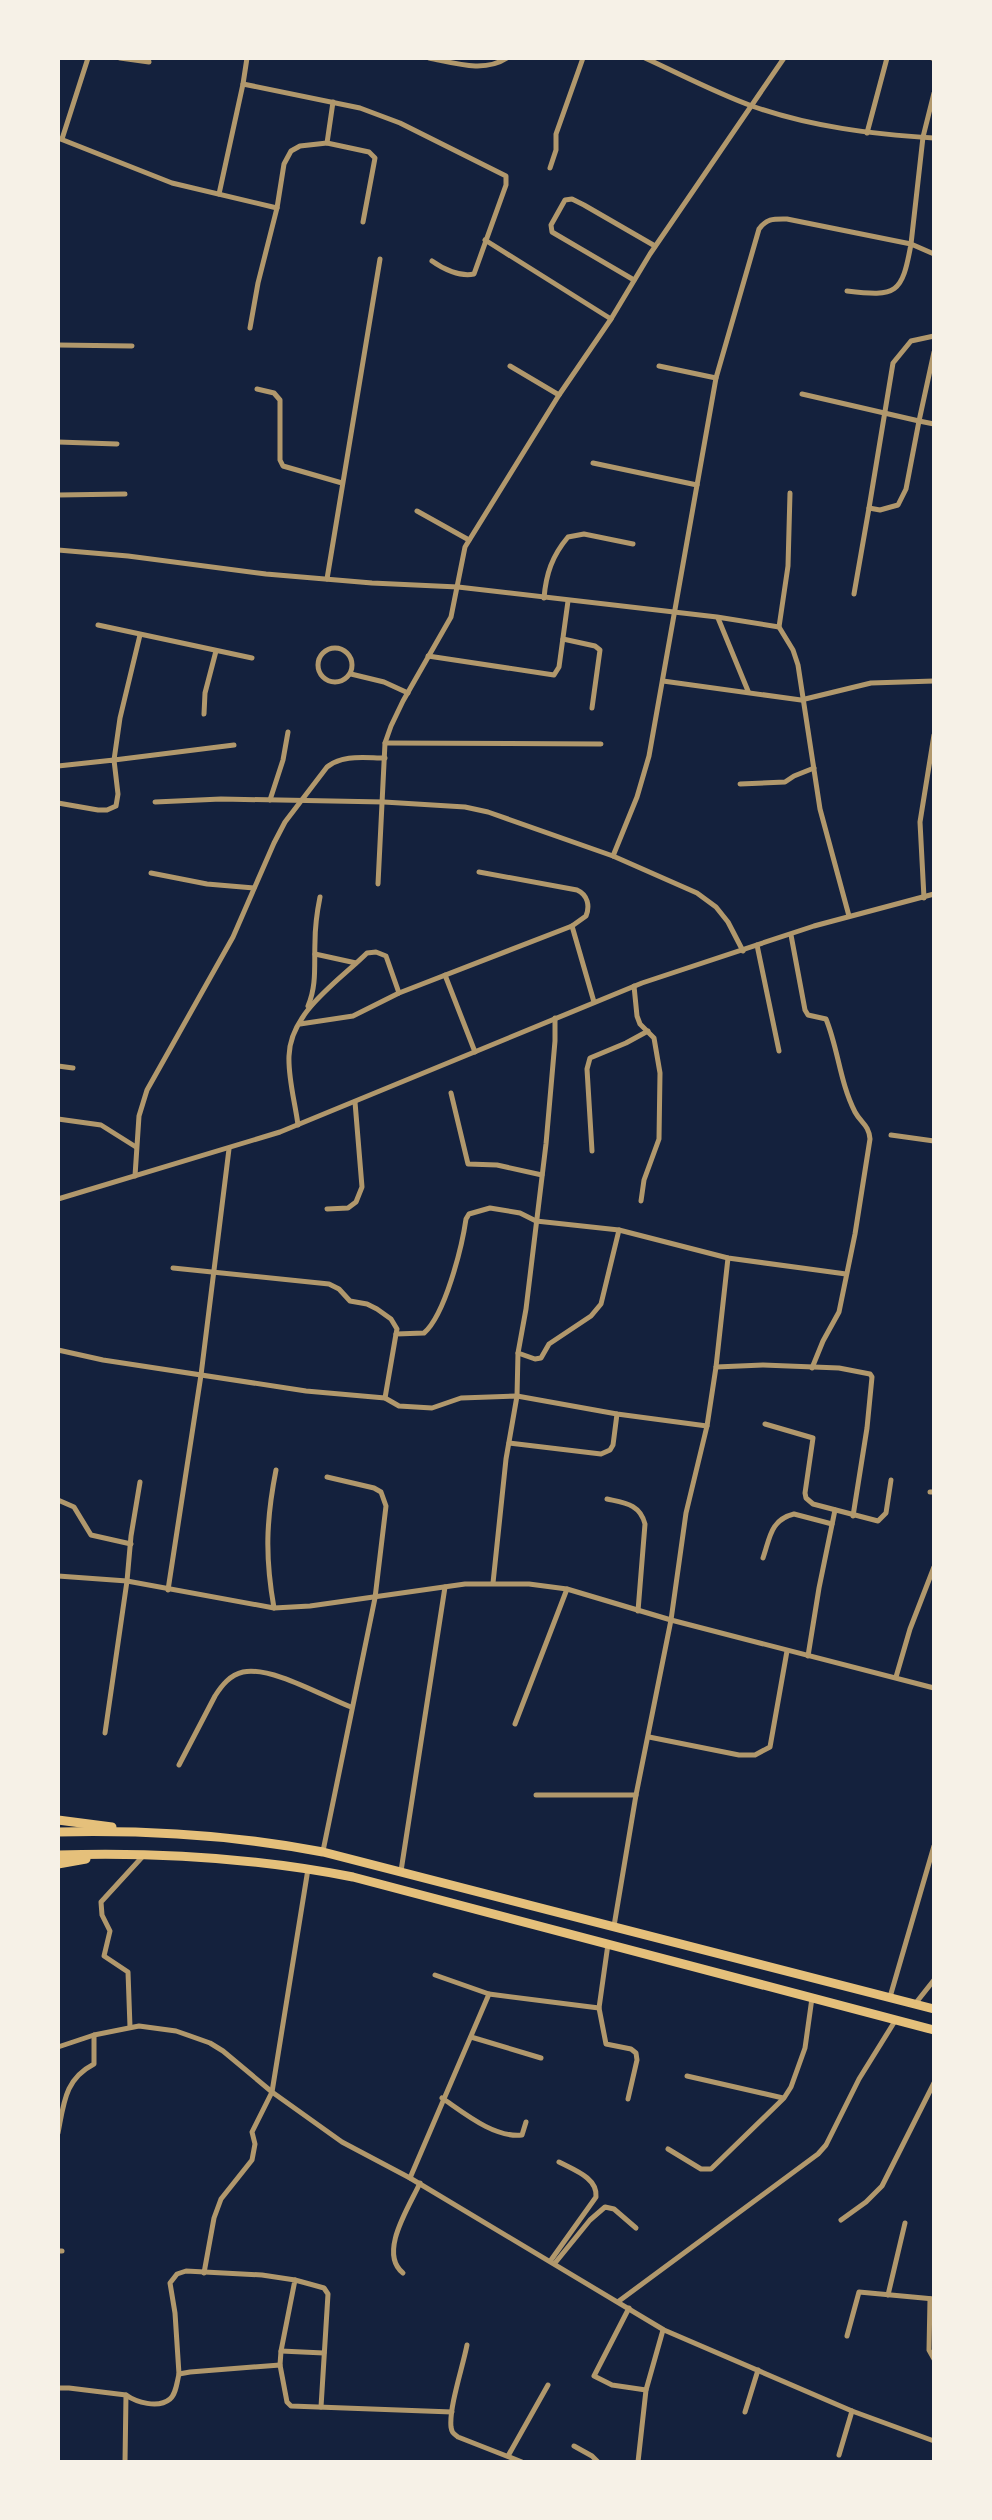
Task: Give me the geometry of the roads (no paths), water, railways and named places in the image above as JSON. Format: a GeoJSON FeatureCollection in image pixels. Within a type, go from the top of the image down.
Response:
{"type":"FeatureCollection","features":[{"type":"Feature","properties":{"kind":"highway"},"geometry":{"type":"LineString","coordinates":[[58,1820],[135,1831]]}},
{"type":"Feature","properties":{"kind":"highway"},"geometry":{"type":"LineString","coordinates":[[58,1832],[135,1831],[243,1839],[323,1852],[934,2009]]}},
{"type":"Feature","properties":{"kind":"highway"},"geometry":{"type":"LineString","coordinates":[[58,1864],[132,1854]]}},
{"type":"Feature","properties":{"kind":"highway"},"geometry":{"type":"LineString","coordinates":[[58,1855],[221,1858],[308,1868],[609,1943],[934,2030]]}},
{"type":"Feature","properties":{"kind":"street"},"geometry":{"type":"LineString","coordinates":[[88,58],[60,139],[172,183],[277,208]]}},
{"type":"Feature","properties":{"kind":"street"},"geometry":{"type":"LineString","coordinates":[[120,58],[149,62]]}},
{"type":"Feature","properties":{"kind":"street"},"geometry":{"type":"LineString","coordinates":[[219,194],[247,58]]}},
{"type":"Feature","properties":{"kind":"street"},"geometry":{"type":"LineString","coordinates":[[429,58],[484,67],[496,65],[507,58]]}},
{"type":"Feature","properties":{"kind":"street"},"geometry":{"type":"LineString","coordinates":[[550,168],[556,150],[556,134],[583,58]]}},
{"type":"Feature","properties":{"kind":"street"},"geometry":{"type":"LineString","coordinates":[[645,58],[751,105],[834,128],[934,138]]}},
{"type":"Feature","properties":{"kind":"street"},"geometry":{"type":"LineString","coordinates":[[378,884],[385,743],[408,693],[451,617],[462,555],[469,540],[655,246],[784,58]]}},
{"type":"Feature","properties":{"kind":"street"},"geometry":{"type":"LineString","coordinates":[[867,133],[887,58]]}},
{"type":"Feature","properties":{"kind":"street"},"geometry":{"type":"LineString","coordinates":[[243,84],[360,108],[400,123],[504,174],[506,185],[476,272],[471,275],[441,267],[432,261]]}},
{"type":"Feature","properties":{"kind":"street"},"geometry":{"type":"LineString","coordinates":[[847,291],[878,295],[890,291],[904,277],[911,244],[923,137],[934,93]]}},
{"type":"Feature","properties":{"kind":"street"},"geometry":{"type":"LineString","coordinates":[[327,143],[333,102]]}},
{"type":"Feature","properties":{"kind":"street"},"geometry":{"type":"LineString","coordinates":[[250,328],[284,164],[291,151],[307,144],[327,143],[369,152],[375,158],[363,222]]}},
{"type":"Feature","properties":{"kind":"street"},"geometry":{"type":"LineString","coordinates":[[634,280],[552,232],[551,225],[565,200],[572,199],[584,205],[655,246]]}},
{"type":"Feature","properties":{"kind":"street"},"geometry":{"type":"LineString","coordinates":[[613,856],[637,797],[649,756],[716,378],[759,229],[771,219],[787,219],[911,244],[934,254]]}},
{"type":"Feature","properties":{"kind":"street"},"geometry":{"type":"LineString","coordinates":[[485,240],[611,319]]}},
{"type":"Feature","properties":{"kind":"street"},"geometry":{"type":"LineString","coordinates":[[327,579],[380,259]]}},
{"type":"Feature","properties":{"kind":"street"},"geometry":{"type":"LineString","coordinates":[[854,594],[893,363],[911,341],[934,336]]}},
{"type":"Feature","properties":{"kind":"street"},"geometry":{"type":"LineString","coordinates":[[58,345],[132,346]]}},
{"type":"Feature","properties":{"kind":"street"},"geometry":{"type":"LineString","coordinates":[[869,508],[880,510],[893,507],[902,499],[934,352]]}},
{"type":"Feature","properties":{"kind":"street"},"geometry":{"type":"LineString","coordinates":[[510,366],[559,395]]}},
{"type":"Feature","properties":{"kind":"street"},"geometry":{"type":"LineString","coordinates":[[659,366],[716,378]]}},
{"type":"Feature","properties":{"kind":"street"},"geometry":{"type":"LineString","coordinates":[[257,389],[274,393],[280,400],[280,460],[283,466],[342,483]]}},
{"type":"Feature","properties":{"kind":"street"},"geometry":{"type":"LineString","coordinates":[[802,394],[934,424]]}},
{"type":"Feature","properties":{"kind":"street"},"geometry":{"type":"LineString","coordinates":[[58,442],[117,444]]}},
{"type":"Feature","properties":{"kind":"street"},"geometry":{"type":"LineString","coordinates":[[593,463],[697,485]]}},
{"type":"Feature","properties":{"kind":"street"},"geometry":{"type":"LineString","coordinates":[[790,493],[788,566],[779,627],[798,665],[820,809],[849,916]]}},
{"type":"Feature","properties":{"kind":"street"},"geometry":{"type":"LineString","coordinates":[[58,495],[125,494]]}},
{"type":"Feature","properties":{"kind":"street"},"geometry":{"type":"LineString","coordinates":[[417,511],[469,540]]}},
{"type":"Feature","properties":{"kind":"street"},"geometry":{"type":"LineString","coordinates":[[544,598],[552,559],[568,537],[584,534],[633,544]]}},
{"type":"Feature","properties":{"kind":"street"},"geometry":{"type":"LineString","coordinates":[[58,550],[266,574],[458,587],[779,627]]}},
{"type":"Feature","properties":{"kind":"street"},"geometry":{"type":"LineString","coordinates":[[428,656],[551,676],[558,673],[568,601]]}},
{"type":"Feature","properties":{"kind":"street"},"geometry":{"type":"LineString","coordinates":[[717,617],[748,691]]}},
{"type":"Feature","properties":{"kind":"street"},"geometry":{"type":"LineString","coordinates":[[98,625],[252,658]]}},
{"type":"Feature","properties":{"kind":"street"},"geometry":{"type":"LineString","coordinates":[[58,803],[98,810],[113,808],[118,801],[114,760],[120,718],[140,635]]}},
{"type":"Feature","properties":{"kind":"street"},"geometry":{"type":"LineString","coordinates":[[563,639],[595,646],[600,650],[592,708]]}},
{"type":"Feature","properties":{"kind":"street"},"geometry":{"type":"LineString","coordinates":[[351,674],[353,661],[345,650],[333,647],[321,654],[318,668],[326,680],[340,682],[351,674],[384,682],[408,693]]}},
{"type":"Feature","properties":{"kind":"street"},"geometry":{"type":"LineString","coordinates":[[204,714],[205,693],[216,651]]}},
{"type":"Feature","properties":{"kind":"street"},"geometry":{"type":"LineString","coordinates":[[663,681],[801,700],[871,683],[934,681]]}},
{"type":"Feature","properties":{"kind":"street"},"geometry":{"type":"LineString","coordinates":[[270,800],[288,732]]}},
{"type":"Feature","properties":{"kind":"street"},"geometry":{"type":"LineString","coordinates":[[924,898],[920,822],[934,735]]}},
{"type":"Feature","properties":{"kind":"street"},"geometry":{"type":"LineString","coordinates":[[385,743],[601,744]]}},
{"type":"Feature","properties":{"kind":"street"},"geometry":{"type":"LineString","coordinates":[[58,766],[234,745]]}},
{"type":"Feature","properties":{"kind":"street"},"geometry":{"type":"LineString","coordinates":[[135,1176],[139,1116],[147,1090],[233,937],[285,822],[334,761],[385,758]]}},
{"type":"Feature","properties":{"kind":"street"},"geometry":{"type":"LineString","coordinates":[[740,784],[785,782],[814,768]]}},
{"type":"Feature","properties":{"kind":"street"},"geometry":{"type":"LineString","coordinates":[[155,802],[384,802],[476,809],[613,856],[697,893],[716,907],[728,922],[743,951]]}},
{"type":"Feature","properties":{"kind":"street"},"geometry":{"type":"LineString","coordinates":[[300,1024],[353,1016],[399,993],[572,926],[583,921],[588,911],[588,903],[582,892],[479,872]]}},
{"type":"Feature","properties":{"kind":"street"},"geometry":{"type":"LineString","coordinates":[[151,873],[207,884],[254,888]]}},
{"type":"Feature","properties":{"kind":"street"},"geometry":{"type":"LineString","coordinates":[[58,1199],[229,1149],[298,1125],[634,986],[849,916],[934,894]]}},
{"type":"Feature","properties":{"kind":"street"},"geometry":{"type":"LineString","coordinates":[[298,1125],[289,1051],[314,993],[320,897]]}},
{"type":"Feature","properties":{"kind":"street"},"geometry":{"type":"LineString","coordinates":[[572,926],[594,1002]]}},
{"type":"Feature","properties":{"kind":"street"},"geometry":{"type":"LineString","coordinates":[[791,935],[805,1010],[808,1015],[826,1019],[849,1095],[856,1113],[869,1130],[860,1205],[839,1312],[812,1368]]}},
{"type":"Feature","properties":{"kind":"street"},"geometry":{"type":"LineString","coordinates":[[757,945],[779,1051]]}},
{"type":"Feature","properties":{"kind":"street"},"geometry":{"type":"LineString","coordinates":[[308,1007],[367,953],[384,953],[399,993]]}},
{"type":"Feature","properties":{"kind":"street"},"geometry":{"type":"LineString","coordinates":[[315,954],[357,963]]}},
{"type":"Feature","properties":{"kind":"street"},"geometry":{"type":"LineString","coordinates":[[445,975],[475,1052]]}},
{"type":"Feature","properties":{"kind":"street"},"geometry":{"type":"LineString","coordinates":[[634,986],[637,1016],[640,1024],[654,1038],[659,1066],[659,1139],[644,1180],[641,1201]]}},
{"type":"Feature","properties":{"kind":"street"},"geometry":{"type":"LineString","coordinates":[[493,1583],[517,1396],[518,1353],[542,1175],[555,1018]]}},
{"type":"Feature","properties":{"kind":"street"},"geometry":{"type":"LineString","coordinates":[[592,1151],[588,1062],[593,1056],[648,1031]]}},
{"type":"Feature","properties":{"kind":"street"},"geometry":{"type":"LineString","coordinates":[[58,1066],[73,1068]]}},
{"type":"Feature","properties":{"kind":"street"},"geometry":{"type":"LineString","coordinates":[[451,1093],[468,1164],[497,1165],[542,1175]]}},
{"type":"Feature","properties":{"kind":"street"},"geometry":{"type":"LineString","coordinates":[[327,1209],[348,1208],[360,1196],[362,1187],[355,1102]]}},
{"type":"Feature","properties":{"kind":"street"},"geometry":{"type":"LineString","coordinates":[[58,1119],[101,1125],[137,1147]]}},
{"type":"Feature","properties":{"kind":"street"},"geometry":{"type":"LineString","coordinates":[[891,1135],[934,1141]]}},
{"type":"Feature","properties":{"kind":"street"},"geometry":{"type":"LineString","coordinates":[[168,1590],[201,1375],[229,1149]]}},
{"type":"Feature","properties":{"kind":"street"},"geometry":{"type":"LineString","coordinates":[[396,1334],[424,1333],[433,1325],[447,1292],[466,1219],[469,1214],[490,1208],[520,1213],[536,1221],[619,1230],[728,1258],[846,1274]]}},
{"type":"Feature","properties":{"kind":"street"},"geometry":{"type":"LineString","coordinates":[[518,1353],[541,1358],[549,1344],[591,1316],[601,1304],[619,1230]]}},
{"type":"Feature","properties":{"kind":"street"},"geometry":{"type":"LineString","coordinates":[[614,1927],[636,1795],[671,1620],[686,1513],[707,1426],[728,1258]]}},
{"type":"Feature","properties":{"kind":"street"},"geometry":{"type":"LineString","coordinates":[[173,1268],[334,1286],[350,1301],[367,1304],[391,1319],[397,1329],[385,1398]]}},
{"type":"Feature","properties":{"kind":"street"},"geometry":{"type":"LineString","coordinates":[[58,1350],[103,1360],[306,1391],[385,1398],[399,1406],[432,1408],[461,1398],[517,1396],[707,1426]]}},
{"type":"Feature","properties":{"kind":"street"},"geometry":{"type":"LineString","coordinates":[[716,1367],[839,1368],[867,1372],[872,1377],[853,1516]]}},
{"type":"Feature","properties":{"kind":"street"},"geometry":{"type":"LineString","coordinates":[[509,1443],[601,1454],[613,1445],[617,1414]]}},
{"type":"Feature","properties":{"kind":"street"},"geometry":{"type":"LineString","coordinates":[[765,1424],[813,1438],[806,1498],[813,1504],[873,1521],[883,1517],[891,1480]]}},
{"type":"Feature","properties":{"kind":"street"},"geometry":{"type":"LineString","coordinates":[[274,1608],[268,1577],[266,1532],[276,1470]]}},
{"type":"Feature","properties":{"kind":"street"},"geometry":{"type":"LineString","coordinates":[[323,1852],[375,1598],[386,1506],[384,1498],[374,1488],[327,1477]]}},
{"type":"Feature","properties":{"kind":"street"},"geometry":{"type":"LineString","coordinates":[[105,1733],[140,1482]]}},
{"type":"Feature","properties":{"kind":"street"},"geometry":{"type":"LineString","coordinates":[[607,1499],[634,1506],[643,1516],[645,1524],[638,1611]]}},
{"type":"Feature","properties":{"kind":"street"},"geometry":{"type":"LineString","coordinates":[[58,1500],[74,1507],[91,1535],[131,1544]]}},
{"type":"Feature","properties":{"kind":"street"},"geometry":{"type":"LineString","coordinates":[[808,1656],[835,1510]]}},
{"type":"Feature","properties":{"kind":"street"},"geometry":{"type":"LineString","coordinates":[[763,1558],[774,1524],[788,1515],[832,1524]]}},
{"type":"Feature","properties":{"kind":"street"},"geometry":{"type":"LineString","coordinates":[[896,1677],[910,1629],[934,1567]]}},
{"type":"Feature","properties":{"kind":"street"},"geometry":{"type":"LineString","coordinates":[[58,1576],[127,1581],[274,1608],[310,1606],[445,1587],[529,1584],[567,1589],[671,1620],[934,1688]]}},
{"type":"Feature","properties":{"kind":"street"},"geometry":{"type":"LineString","coordinates":[[401,1871],[445,1587]]}},
{"type":"Feature","properties":{"kind":"street"},"geometry":{"type":"LineString","coordinates":[[515,1724],[567,1589]]}},
{"type":"Feature","properties":{"kind":"street"},"geometry":{"type":"LineString","coordinates":[[649,1737],[739,1755],[762,1753],[770,1747],[788,1650]]}},
{"type":"Feature","properties":{"kind":"street"},"geometry":{"type":"LineString","coordinates":[[179,1765],[215,1696],[228,1679],[238,1674],[253,1672],[269,1675],[351,1707]]}},
{"type":"Feature","properties":{"kind":"street"},"geometry":{"type":"LineString","coordinates":[[536,1795],[636,1795]]}},
{"type":"Feature","properties":{"kind":"street"},"geometry":{"type":"LineString","coordinates":[[889,1998],[934,1846]]}},
{"type":"Feature","properties":{"kind":"street"},"geometry":{"type":"LineString","coordinates":[[130,2027],[128,1972],[104,1956],[110,1931],[102,1915],[101,1902],[144,1855]]}},
{"type":"Feature","properties":{"kind":"street"},"geometry":{"type":"LineString","coordinates":[[204,2273],[214,2218],[221,2199],[252,2160],[255,2144],[252,2132],[272,2092],[308,1868]]}},
{"type":"Feature","properties":{"kind":"street"},"geometry":{"type":"LineString","coordinates":[[609,1943],[599,2008],[606,2044],[636,2053],[628,2099]]}},
{"type":"Feature","properties":{"kind":"street"},"geometry":{"type":"LineString","coordinates":[[435,1975],[489,1994],[599,2008]]}},
{"type":"Feature","properties":{"kind":"street"},"geometry":{"type":"LineString","coordinates":[[914,2004],[934,1980]]}},
{"type":"Feature","properties":{"kind":"street"},"geometry":{"type":"LineString","coordinates":[[410,2178],[489,1994]]}},
{"type":"Feature","properties":{"kind":"street"},"geometry":{"type":"LineString","coordinates":[[668,2149],[701,2169],[711,2169],[784,2098],[799,2069],[805,2048],[812,1997]]}},
{"type":"Feature","properties":{"kind":"street"},"geometry":{"type":"LineString","coordinates":[[619,2301],[818,2154],[826,2145],[868,2063],[895,2020]]}},
{"type":"Feature","properties":{"kind":"street"},"geometry":{"type":"LineString","coordinates":[[58,2047],[130,2027],[157,2027],[210,2043],[342,2142],[420,2183],[664,2330],[852,2411],[934,2441]]}},
{"type":"Feature","properties":{"kind":"street"},"geometry":{"type":"LineString","coordinates":[[58,2133],[69,2089],[80,2071],[94,2064],[94,2035]]}},
{"type":"Feature","properties":{"kind":"street"},"geometry":{"type":"LineString","coordinates":[[471,2037],[541,2058]]}},
{"type":"Feature","properties":{"kind":"street"},"geometry":{"type":"LineString","coordinates":[[687,2076],[784,2098]]}},
{"type":"Feature","properties":{"kind":"street"},"geometry":{"type":"LineString","coordinates":[[841,2220],[882,2186],[934,2083]]}},
{"type":"Feature","properties":{"kind":"street"},"geometry":{"type":"LineString","coordinates":[[442,2098],[475,2120],[511,2136],[522,2135],[526,2122]]}},
{"type":"Feature","properties":{"kind":"street"},"geometry":{"type":"LineString","coordinates":[[553,2262],[596,2197],[591,2180],[559,2162]]}},
{"type":"Feature","properties":{"kind":"street"},"geometry":{"type":"LineString","coordinates":[[403,2273],[395,2263],[393,2246],[420,2183]]}},
{"type":"Feature","properties":{"kind":"street"},"geometry":{"type":"LineString","coordinates":[[553,2262],[605,2207],[614,2209],[636,2228]]}},
{"type":"Feature","properties":{"kind":"street"},"geometry":{"type":"LineString","coordinates":[[888,2295],[905,2223]]}},
{"type":"Feature","properties":{"kind":"street"},"geometry":{"type":"LineString","coordinates":[[58,2388],[126,2395],[144,2403],[169,2400],[179,2374],[172,2278],[181,2272],[262,2275],[324,2288],[328,2294],[321,2407]]}},
{"type":"Feature","properties":{"kind":"street"},"geometry":{"type":"LineString","coordinates":[[295,2280],[280,2365],[287,2402],[297,2407],[452,2412]]}},
{"type":"Feature","properties":{"kind":"street"},"geometry":{"type":"LineString","coordinates":[[847,2336],[859,2292],[932,2299],[929,2350],[934,2359]]}},
{"type":"Feature","properties":{"kind":"street"},"geometry":{"type":"LineString","coordinates":[[629,2308],[594,2376],[612,2385],[646,2390]]}},
{"type":"Feature","properties":{"kind":"street"},"geometry":{"type":"LineString","coordinates":[[638,2462],[646,2390],[664,2330]]}},
{"type":"Feature","properties":{"kind":"street"},"geometry":{"type":"LineString","coordinates":[[467,2345],[452,2412],[453,2433],[522,2462]]}},
{"type":"Feature","properties":{"kind":"street"},"geometry":{"type":"LineString","coordinates":[[281,2351],[324,2353]]}},
{"type":"Feature","properties":{"kind":"street"},"geometry":{"type":"LineString","coordinates":[[179,2374],[280,2365]]}},
{"type":"Feature","properties":{"kind":"street"},"geometry":{"type":"LineString","coordinates":[[745,2412],[758,2370]]}},
{"type":"Feature","properties":{"kind":"street"},"geometry":{"type":"LineString","coordinates":[[508,2456],[548,2385]]}},
{"type":"Feature","properties":{"kind":"street"},"geometry":{"type":"LineString","coordinates":[[125,2462],[126,2395]]}},
{"type":"Feature","properties":{"kind":"street"},"geometry":{"type":"LineString","coordinates":[[839,2455],[852,2411]]}},
{"type":"Feature","properties":{"kind":"street"},"geometry":{"type":"LineString","coordinates":[[574,2446],[598,2462]]}}]}
